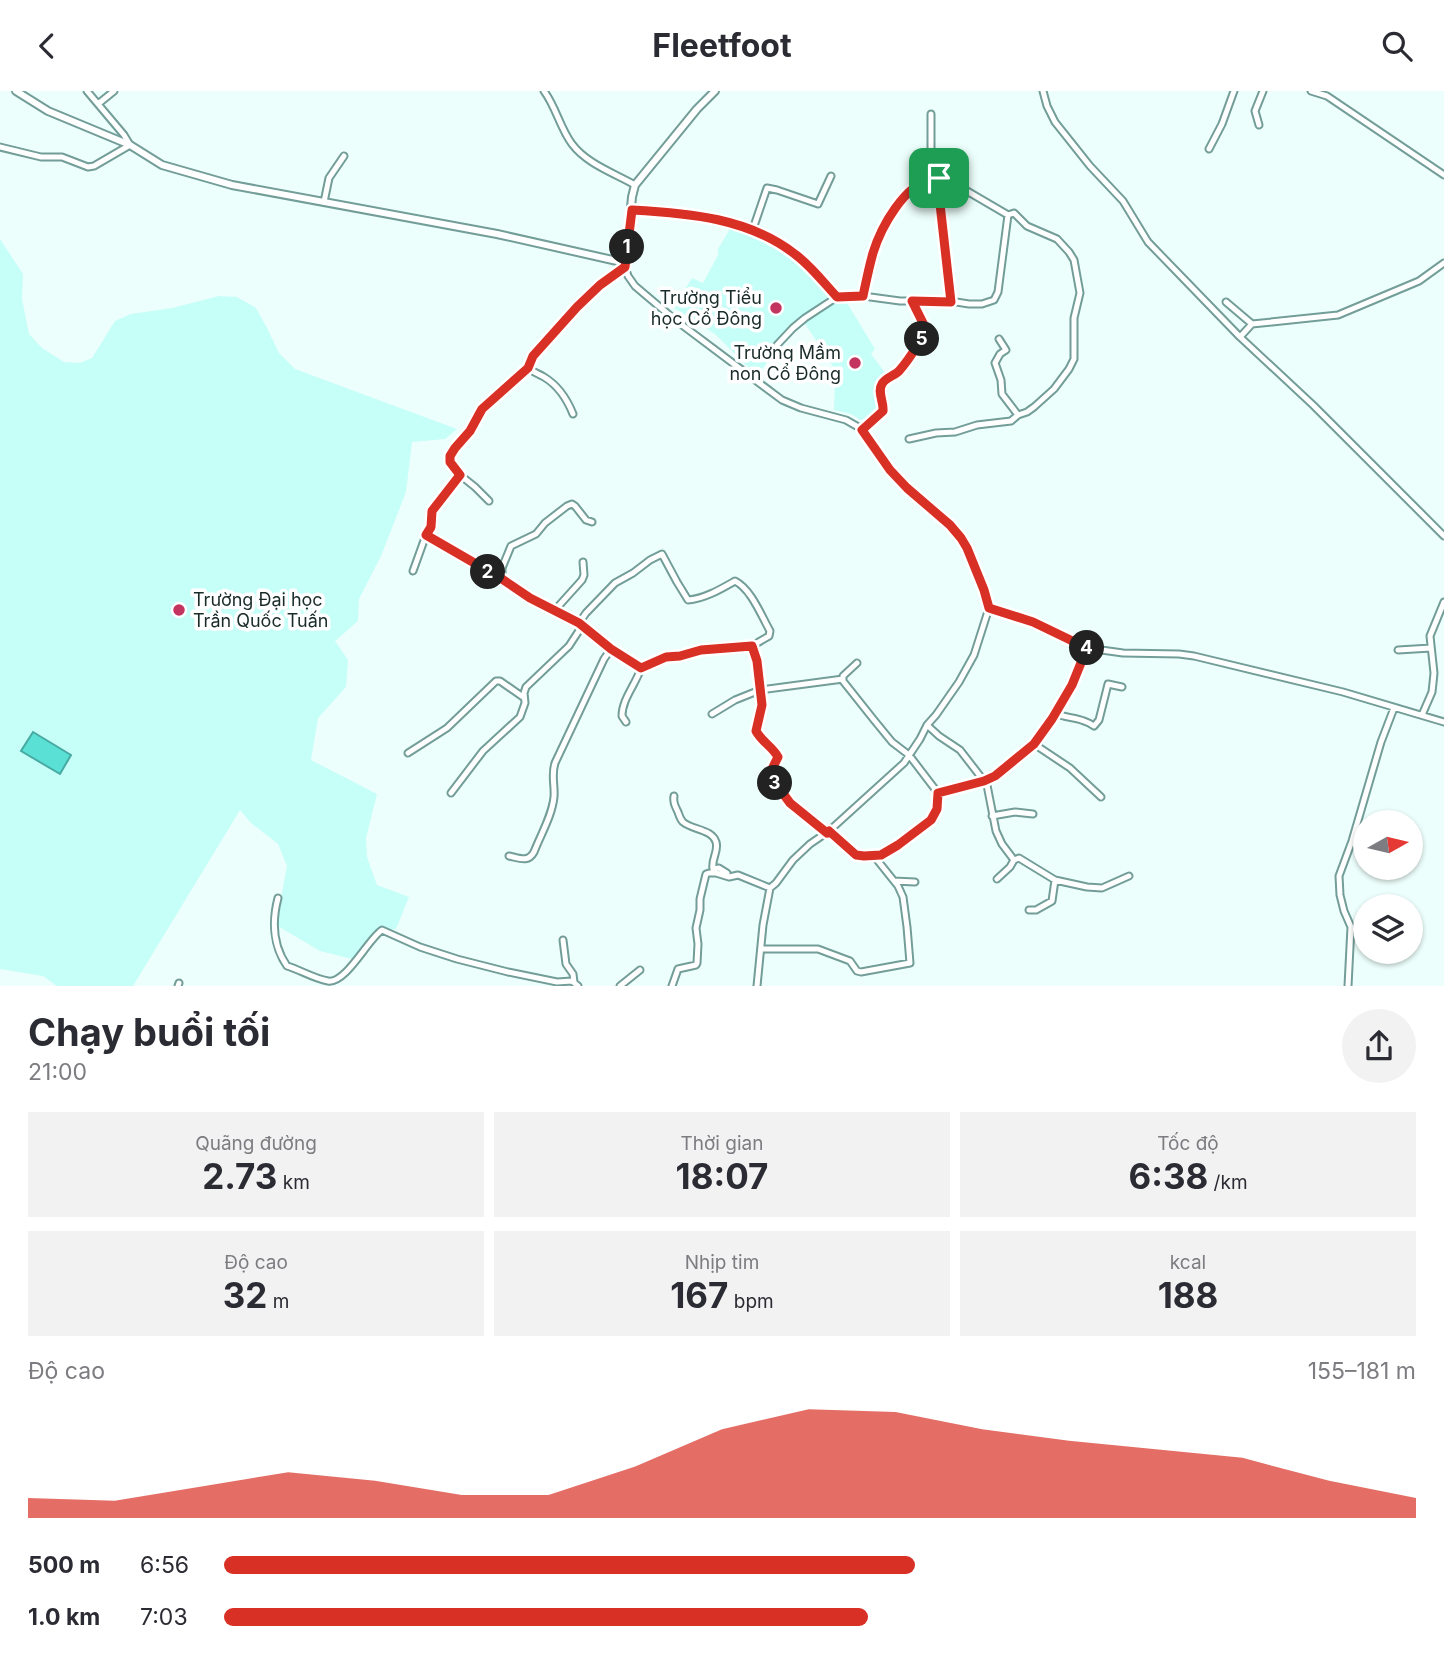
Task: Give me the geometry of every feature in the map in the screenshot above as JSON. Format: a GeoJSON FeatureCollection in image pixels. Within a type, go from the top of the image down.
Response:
{"type":"FeatureCollection","features":[{"type":"Feature","properties":{"kind":"street"},"geometry":{"type":"LineString","coordinates":[[16,91],[48,111],[130,145],[162,165],[232,185],[497,235],[625,265]]}},
{"type":"Feature","properties":{"kind":"street"},"geometry":{"type":"LineString","coordinates":[[87,91],[130,145]]}},
{"type":"Feature","properties":{"kind":"street"},"geometry":{"type":"LineString","coordinates":[[98,104],[114,91]]}},
{"type":"Feature","properties":{"kind":"street"},"geometry":{"type":"LineString","coordinates":[[544,91],[568,137],[578,150],[590,161],[635,185]]}},
{"type":"Feature","properties":{"kind":"street"},"geometry":{"type":"LineString","coordinates":[[715,91],[635,185],[625,265],[628,276],[635,286],[674,320],[782,400],[846,420],[862,430],[890,470],[961,538],[989,608],[974,655],[959,682],[926,725],[904,762],[828,832],[810,844],[770,888],[762,925],[757,986]]}},
{"type":"Feature","properties":{"kind":"street"},"geometry":{"type":"LineString","coordinates":[[1043,91],[1055,122],[1090,166],[1120,197],[1148,242],[1240,337],[1313,405],[1444,536]]}},
{"type":"Feature","properties":{"kind":"street"},"geometry":{"type":"LineString","coordinates":[[1209,149],[1234,91]]}},
{"type":"Feature","properties":{"kind":"street"},"geometry":{"type":"LineString","coordinates":[[1259,125],[1255,111],[1263,91]]}},
{"type":"Feature","properties":{"kind":"street"},"geometry":{"type":"LineString","coordinates":[[1311,91],[1327,96],[1444,175]]}},
{"type":"Feature","properties":{"kind":"street"},"geometry":{"type":"LineString","coordinates":[[925,180],[923,177],[926,159],[931,153],[930,114]]}},
{"type":"Feature","properties":{"kind":"street"},"geometry":{"type":"LineString","coordinates":[[0,147],[41,157],[62,157],[88,167],[130,145]]}},
{"type":"Feature","properties":{"kind":"street"},"geometry":{"type":"LineString","coordinates":[[324,202],[329,178],[344,156]]}},
{"type":"Feature","properties":{"kind":"street"},"geometry":{"type":"LineString","coordinates":[[752,229],[767,188],[818,204],[831,176]]}},
{"type":"Feature","properties":{"kind":"street"},"geometry":{"type":"LineString","coordinates":[[940,178],[939,195],[951,302]]}},
{"type":"Feature","properties":{"kind":"street"},"geometry":{"type":"LineString","coordinates":[[863,296],[872,256],[881,232],[902,199],[925,180],[951,179],[1008,215],[1014,213],[1027,226],[1057,239],[1074,260],[1080,289],[1074,318],[1074,359],[1054,389],[1034,407],[1011,421],[909,439]]}},
{"type":"Feature","properties":{"kind":"street"},"geometry":{"type":"LineString","coordinates":[[632,210],[706,217],[752,229],[798,256],[837,297]]}},
{"type":"Feature","properties":{"kind":"street"},"geometry":{"type":"LineString","coordinates":[[776,358],[777,345],[793,328],[837,297],[863,296],[900,301],[982,304],[994,300],[998,292],[1008,215]]}},
{"type":"Feature","properties":{"kind":"street"},"geometry":{"type":"LineString","coordinates":[[1240,337],[1252,324],[1338,315],[1419,281],[1444,263]]}},
{"type":"Feature","properties":{"kind":"street"},"geometry":{"type":"LineString","coordinates":[[489,501],[460,475],[450,462],[451,454],[470,431],[482,409],[528,368],[533,356],[577,307],[625,265]]}},
{"type":"Feature","properties":{"kind":"street"},"geometry":{"type":"LineString","coordinates":[[862,430],[883,411],[880,388],[883,382],[900,370],[925,334],[926,329],[912,301]]}},
{"type":"Feature","properties":{"kind":"street"},"geometry":{"type":"LineString","coordinates":[[1226,302],[1252,324]]}},
{"type":"Feature","properties":{"kind":"street"},"geometry":{"type":"LineString","coordinates":[[999,339],[1006,350],[995,363],[1002,394],[1018,415]]}},
{"type":"Feature","properties":{"kind":"street"},"geometry":{"type":"LineString","coordinates":[[528,368],[555,385],[573,414]]}},
{"type":"Feature","properties":{"kind":"street"},"geometry":{"type":"LineString","coordinates":[[413,571],[431,527],[432,511],[460,475]]}},
{"type":"Feature","properties":{"kind":"street"},"geometry":{"type":"LineString","coordinates":[[502,579],[502,568],[511,546],[536,534],[545,523],[567,506],[572,504],[586,520],[592,522]]}},
{"type":"Feature","properties":{"kind":"street"},"geometry":{"type":"LineString","coordinates":[[426,535],[530,598],[581,624],[611,649],[641,668]]}},
{"type":"Feature","properties":{"kind":"street"},"geometry":{"type":"LineString","coordinates":[[451,793],[483,751],[520,717],[526,699],[526,687],[569,646],[586,613],[615,583],[662,554],[688,600],[694,600],[735,581],[739,582],[770,631],[769,636],[752,646],[701,650],[666,657],[641,668],[622,707],[622,716],[626,722]]}},
{"type":"Feature","properties":{"kind":"street"},"geometry":{"type":"LineString","coordinates":[[555,610],[582,580],[583,562]]}},
{"type":"Feature","properties":{"kind":"street"},"geometry":{"type":"LineString","coordinates":[[1422,715],[1432,692],[1434,673],[1430,636],[1444,602]]}},
{"type":"Feature","properties":{"kind":"street"},"geometry":{"type":"LineString","coordinates":[[989,608],[1033,622],[1087,648],[1123,653],[1194,656],[1343,692],[1444,722]]}},
{"type":"Feature","properties":{"kind":"street"},"geometry":{"type":"LineString","coordinates":[[752,646],[757,661],[762,707],[756,731],[778,755],[771,777],[790,803],[856,855],[881,855],[928,823],[937,809],[938,793],[909,755],[892,741],[874,720],[843,679]]}},
{"type":"Feature","properties":{"kind":"street"},"geometry":{"type":"LineString","coordinates":[[1398,650],[1431,647]]}},
{"type":"Feature","properties":{"kind":"street"},"geometry":{"type":"LineString","coordinates":[[938,793],[995,776],[1034,744],[1072,685],[1087,648]]}},
{"type":"Feature","properties":{"kind":"street"},"geometry":{"type":"LineString","coordinates":[[509,856],[527,859],[534,852],[553,804],[552,773],[555,763],[611,649]]}},
{"type":"Feature","properties":{"kind":"street"},"geometry":{"type":"LineString","coordinates":[[843,679],[857,663]]}},
{"type":"Feature","properties":{"kind":"street"},"geometry":{"type":"LineString","coordinates":[[712,714],[734,700],[760,690],[843,679]]}},
{"type":"Feature","properties":{"kind":"street"},"geometry":{"type":"LineString","coordinates":[[408,753],[447,728],[496,681],[526,699]]}},
{"type":"Feature","properties":{"kind":"street"},"geometry":{"type":"LineString","coordinates":[[1055,713],[1094,726],[1100,720],[1108,685],[1122,687]]}},
{"type":"Feature","properties":{"kind":"street"},"geometry":{"type":"LineString","coordinates":[[1348,986],[1351,927],[1338,886],[1339,876],[1394,708]]}},
{"type":"Feature","properties":{"kind":"street"},"geometry":{"type":"LineString","coordinates":[[926,725],[960,750],[985,781],[996,831],[1014,860]]}},
{"type":"Feature","properties":{"kind":"street"},"geometry":{"type":"LineString","coordinates":[[1034,744],[1070,768],[1101,797]]}},
{"type":"Feature","properties":{"kind":"street"},"geometry":{"type":"LineString","coordinates":[[674,796],[673,800],[683,822],[707,833],[717,844],[713,869],[719,868],[732,875]]}},
{"type":"Feature","properties":{"kind":"street"},"geometry":{"type":"LineString","coordinates":[[992,816],[1015,812],[1032,814]]}},
{"type":"Feature","properties":{"kind":"street"},"geometry":{"type":"LineString","coordinates":[[761,949],[818,949],[850,961],[859,972],[908,964],[910,960],[905,909],[900,890],[873,856]]}},
{"type":"Feature","properties":{"kind":"street"},"geometry":{"type":"LineString","coordinates":[[1014,860],[1018,859],[1055,880],[1087,887],[1102,888],[1129,876]]}},
{"type":"Feature","properties":{"kind":"street"},"geometry":{"type":"LineString","coordinates":[[997,879],[1014,860]]}},
{"type":"Feature","properties":{"kind":"street"},"geometry":{"type":"LineString","coordinates":[[672,986],[678,969],[697,963],[696,928],[706,874],[729,877],[738,875],[770,888]]}},
{"type":"Feature","properties":{"kind":"street"},"geometry":{"type":"LineString","coordinates":[[1029,910],[1036,910],[1052,901],[1055,880]]}},
{"type":"Feature","properties":{"kind":"street"},"geometry":{"type":"LineString","coordinates":[[894,881],[915,882]]}},
{"type":"Feature","properties":{"kind":"street"},"geometry":{"type":"LineString","coordinates":[[278,898],[274,929],[279,951],[287,965],[312,977],[329,981],[338,979],[382,930],[432,951],[496,969],[576,984],[566,964],[563,940]]}},
{"type":"Feature","properties":{"kind":"street"},"geometry":{"type":"LineString","coordinates":[[620,986],[640,970]]}},
{"type":"Feature","properties":{"kind":"shaded area"},"geometry":{"type":"Polygon","coordinates":[[[730,229],[770,242],[788,253],[831,295],[795,321],[764,355],[769,360],[757,376],[715,334],[674,308],[692,278],[703,283],[730,229]]]}},
{"type":"Feature","properties":{"kind":"shaded area","name":"Trường Đại học Trần Quốc Tuấn"},"geometry":{"type":"Polygon","coordinates":[[[0,239],[23,274],[22,299],[29,334],[42,348],[64,362],[80,363],[92,358],[115,321],[131,314],[172,308],[219,296],[237,297],[256,308],[279,353],[295,369],[457,429],[445,439],[412,442],[406,492],[381,556],[359,599],[358,621],[335,641],[348,660],[346,687],[318,718],[311,760],[377,794],[366,838],[367,857],[377,885],[409,897],[396,929],[375,933],[352,959],[320,951],[276,925],[287,866],[278,844],[251,823],[240,810],[133,986],[57,986],[43,976],[0,969],[0,239]]]}},
{"type":"Feature","properties":{"kind":"shaded area","name":"Trường Mầm non Cổ Đông"},"geometry":{"type":"Polygon","coordinates":[[[844,298],[875,349],[871,354],[886,374],[878,386],[877,394],[882,407],[866,423],[851,414],[834,410],[835,384],[842,380],[804,322],[844,298]]]}},
{"type":"Feature","properties":{"kind":"water"},"geometry":{"type":"Polygon","coordinates":[[[33,732],[71,755],[60,774],[21,751],[33,732]]]}},
{"type":"Feature","properties":{"kind":"place","name":"Trường Tiểu học Cổ Đông"},"geometry":{"type":"Point","coordinates":[776,308]}},
{"type":"Feature","properties":{"kind":"place","name":"Trường Mầm non Cổ Đông"},"geometry":{"type":"Point","coordinates":[855,363]}},
{"type":"Feature","properties":{"kind":"place","name":"Trường Đại học Trần Quốc Tuấn"},"geometry":{"type":"Point","coordinates":[179,610]}},
{"type":"Feature","properties":{"kind":"route"},"geometry":{"type":"LineString","coordinates":[[939,178],[951,302],[912,301],[926,329],[925,334],[900,370],[883,382],[880,396],[883,411],[862,430],[890,470],[961,538],[989,608],[1033,622],[1087,648],[1072,685],[1034,744],[995,776],[938,793],[937,809],[928,823],[883,854],[864,856],[851,852],[829,831],[827,833],[790,803],[771,777],[778,757],[756,731],[762,705],[757,661],[752,646],[701,650],[666,657],[641,668],[611,649],[579,623],[530,598],[426,535],[432,523],[432,511],[460,475],[450,462],[451,454],[470,431],[479,413],[528,368],[533,356],[588,296],[625,267],[632,210],[706,217],[752,229],[798,256],[837,297],[863,296],[872,256],[887,221],[909,192],[925,180],[939,178]]}}]}
